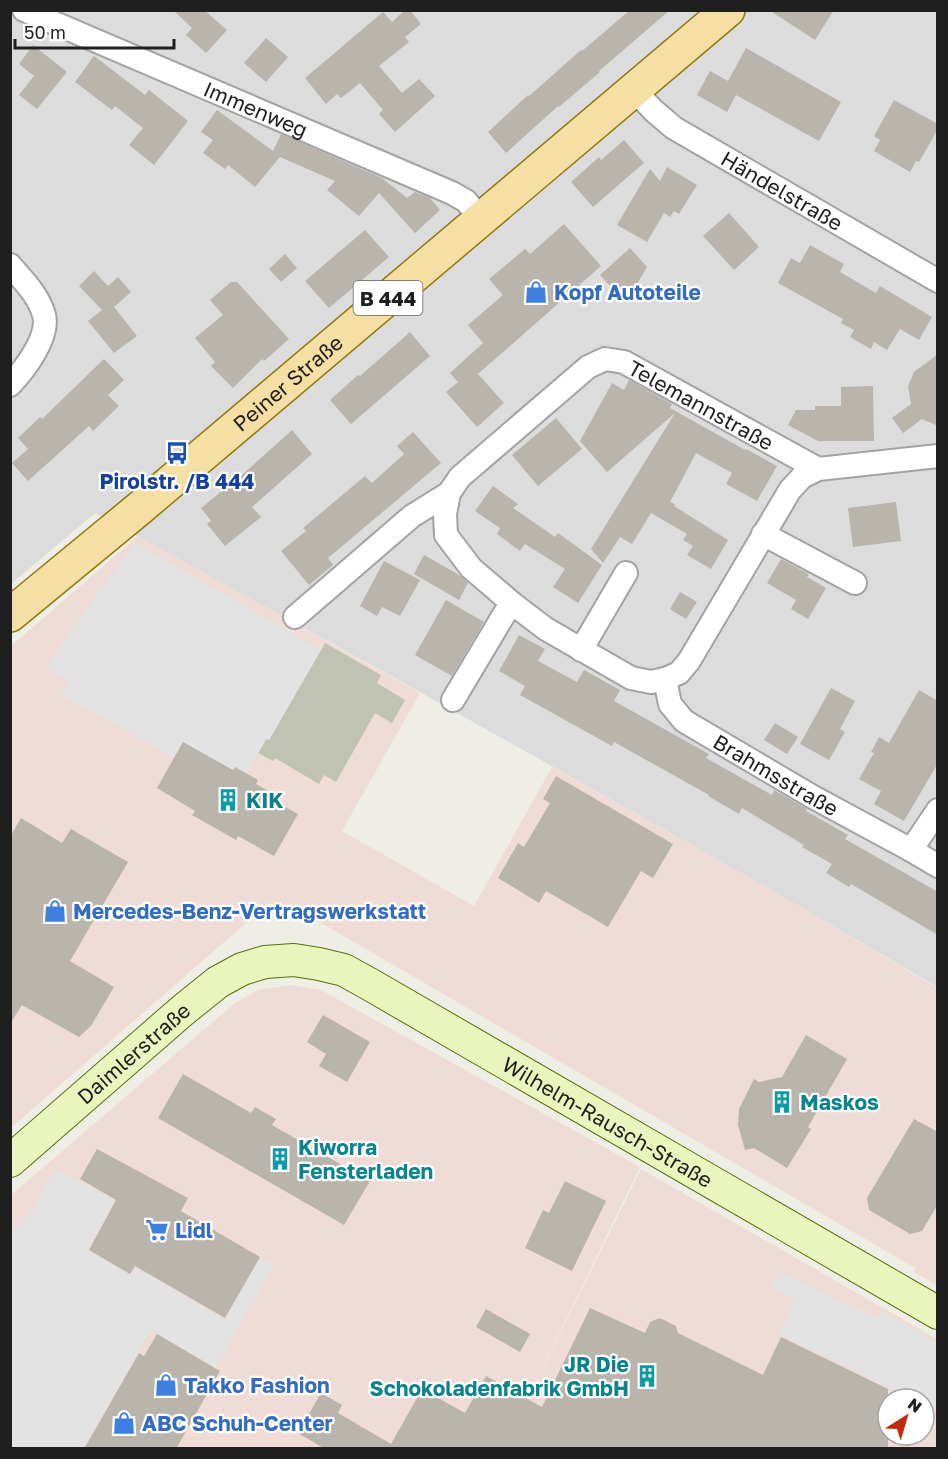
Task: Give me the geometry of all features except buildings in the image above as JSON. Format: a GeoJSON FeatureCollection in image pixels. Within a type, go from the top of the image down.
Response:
{"type":"FeatureCollection","features":[{"type":"Feature","properties":{"kind":"main road","name":"Peiner Straße"},"geometry":{"type":"LineString","coordinates":[[10,615],[141,507],[728,10]]}},
{"type":"Feature","properties":{"kind":"street","name":"Immenweg"},"geometry":{"type":"LineString","coordinates":[[24,10],[452,193],[466,201],[482,219]]}},
{"type":"Feature","properties":{"kind":"street","name":"Händelstraße"},"geometry":{"type":"LineString","coordinates":[[634,90],[674,128],[938,281]]}},
{"type":"Feature","properties":{"kind":"street"},"geometry":{"type":"LineString","coordinates":[[10,265],[37,299],[45,317],[44,332],[36,349],[10,386]]}},
{"type":"Feature","properties":{"kind":"street","name":"Telemannstraße"},"geometry":{"type":"LineString","coordinates":[[295,617],[412,516],[449,493],[460,477],[588,367],[605,359],[624,362],[818,469]]}},
{"type":"Feature","properties":{"kind":"street"},"geometry":{"type":"LineString","coordinates":[[449,493],[445,514],[446,535],[471,568],[546,629],[631,678],[651,682],[679,673],[689,661],[790,490],[802,477],[818,469],[938,456]]}},
{"type":"Feature","properties":{"kind":"street"},"geometry":{"type":"LineString","coordinates":[[763,534],[855,583]]}},
{"type":"Feature","properties":{"kind":"street"},"geometry":{"type":"LineString","coordinates":[[581,650],[626,573]]}},
{"type":"Feature","properties":{"kind":"street"},"geometry":{"type":"LineString","coordinates":[[453,700],[505,613],[513,604]]}},
{"type":"Feature","properties":{"kind":"street","name":"Brahmsstraße"},"geometry":{"type":"LineString","coordinates":[[665,679],[670,704],[684,722],[938,866]]}},
{"type":"Feature","properties":{"kind":"street"},"geometry":{"type":"LineString","coordinates":[[911,850],[938,810]]}},
{"type":"Feature","properties":{"kind":"street","name":"Wilhelm-Rausch-Straße"},"geometry":{"type":"LineString","coordinates":[[266,962],[294,960],[344,970],[938,1313]]}},
{"type":"Feature","properties":{"kind":"street","name":"Daimlerstraße"},"geometry":{"type":"LineString","coordinates":[[10,1161],[218,982],[242,969],[266,962]]}},
{"type":"Feature","properties":{"kind":"shaded area"},"geometry":{"type":"Polygon","coordinates":[[[11,11],[937,11],[937,987],[768,888],[411,687],[95,513],[11,584],[11,11]]]}},
{"type":"Feature","properties":{"kind":"shaded area"},"geometry":{"type":"Polygon","coordinates":[[[138,536],[420,693],[342,831],[474,906],[552,767],[768,888],[937,988],[937,1285],[914,1272],[915,1268],[297,909],[269,903],[11,1128],[11,646],[138,536]]]}},
{"type":"Feature","properties":{"kind":"shaded area"},"geometry":{"type":"Polygon","coordinates":[[[135,543],[321,650],[269,740],[266,739],[247,773],[235,767],[233,770],[183,742],[174,757],[61,695],[68,680],[45,667],[135,543]]]}},
{"type":"Feature","properties":{"kind":"shaded area"},"geometry":{"type":"Polygon","coordinates":[[[325,643],[381,675],[377,683],[405,700],[392,723],[375,713],[336,782],[324,775],[319,784],[275,758],[273,761],[258,753],[267,738],[269,740],[325,643]]]}},
{"type":"Feature","properties":{"kind":"shaded area"},"geometry":{"type":"Polygon","coordinates":[[[291,985],[321,990],[640,1167],[516,1422],[641,1169],[937,1339],[937,1448],[11,1448],[10,1196],[235,1003],[258,990],[291,985]]]}},
{"type":"Feature","properties":{"kind":"shaded area"},"geometry":{"type":"Polygon","coordinates":[[[56,1169],[114,1201],[87,1249],[131,1276],[137,1268],[225,1320],[261,1257],[274,1265],[216,1367],[151,1330],[83,1448],[11,1448],[11,1233],[22,1225],[56,1169]]]}},
{"type":"Feature","properties":{"kind":"shaded area"},"geometry":{"type":"Polygon","coordinates":[[[779,1271],[877,1318],[882,1311],[937,1343],[937,1410],[936,1387],[890,1387],[779,1333],[795,1299],[771,1288],[779,1271]]]}},
{"type":"Feature","properties":{"kind":"place","name":"Kopf Autoteile"},"geometry":{"type":"Point","coordinates":[536,292]}},
{"type":"Feature","properties":{"kind":"place","name":"Pirolstr. /B 444"},"geometry":{"type":"Point","coordinates":[177,453]}},
{"type":"Feature","properties":{"kind":"place","name":"KIK"},"geometry":{"type":"Point","coordinates":[228,800]}},
{"type":"Feature","properties":{"kind":"place","name":"Mercedes-Benz-Vertragswerkstatt"},"geometry":{"type":"Point","coordinates":[55,911]}},
{"type":"Feature","properties":{"kind":"place","name":"Maskos"},"geometry":{"type":"Point","coordinates":[782,1102]}},
{"type":"Feature","properties":{"kind":"place","name":"Kiworra Fensterladen"},"geometry":{"type":"Point","coordinates":[280,1159]}},
{"type":"Feature","properties":{"kind":"place","name":"Lidl"},"geometry":{"type":"Point","coordinates":[157,1230]}},
{"type":"Feature","properties":{"kind":"place","name":"JR Die Schokoladenfabrik GmbH"},"geometry":{"type":"Point","coordinates":[647,1376]}},
{"type":"Feature","properties":{"kind":"place","name":"Takko Fashion"},"geometry":{"type":"Point","coordinates":[166,1385]}},
{"type":"Feature","properties":{"kind":"place","name":"ABC Schuh-Center"},"geometry":{"type":"Point","coordinates":[124,1423]}}]}
